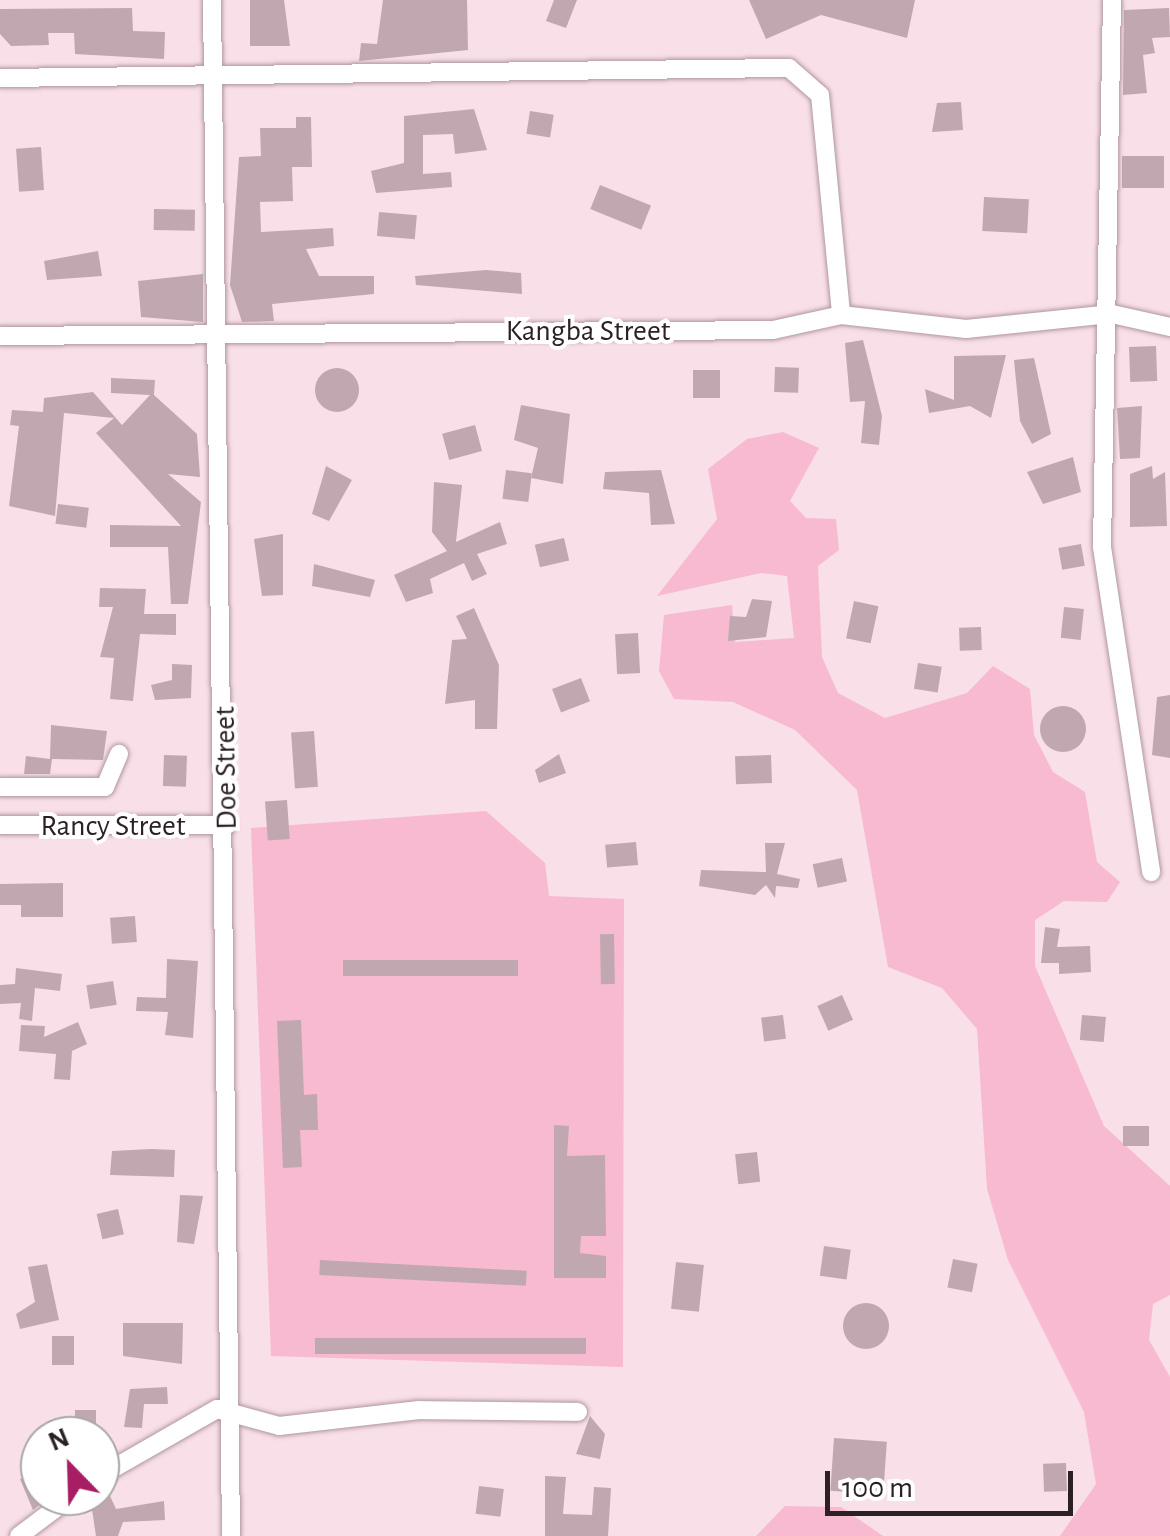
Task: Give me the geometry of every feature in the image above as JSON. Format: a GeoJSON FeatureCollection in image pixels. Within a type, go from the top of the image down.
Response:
{"type":"FeatureCollection","features":[{"type":"Feature","properties":{"kind":"street","name":"Doe Street"},"geometry":{"type":"LineString","coordinates":[[212,0],[227,825],[231,1536]]}},
{"type":"Feature","properties":{"kind":"street"},"geometry":{"type":"LineString","coordinates":[[1112,0],[1112,314],[1102,547],[1151,872]]}},
{"type":"Feature","properties":{"kind":"street"},"geometry":{"type":"LineString","coordinates":[[0,78],[213,79],[789,68],[820,94],[840,315]]}},
{"type":"Feature","properties":{"kind":"street","name":"Kangba Street"},"geometry":{"type":"LineString","coordinates":[[0,336],[773,330],[840,315],[966,328],[1112,314],[1170,328]]}},
{"type":"Feature","properties":{"kind":"street"},"geometry":{"type":"LineString","coordinates":[[0,787],[105,787],[119,754]]}},
{"type":"Feature","properties":{"kind":"street","name":"Rancy Street"},"geometry":{"type":"LineString","coordinates":[[0,825],[227,825]]}},
{"type":"Feature","properties":{"kind":"street"},"geometry":{"type":"LineString","coordinates":[[120,1465],[217,1409],[230,1416],[278,1426],[420,1410],[578,1412]]}},
{"type":"Feature","properties":{"kind":"street"},"geometry":{"type":"LineString","coordinates":[[19,1536],[46,1516]]}},
{"type":"Feature","properties":{"kind":"shaded area"},"geometry":{"type":"Polygon","coordinates":[[[783,432],[819,448],[790,501],[806,518],[836,519],[839,550],[818,566],[822,657],[838,693],[885,718],[967,693],[993,666],[1030,689],[1034,735],[1053,772],[1085,792],[1097,862],[1120,882],[1107,902],[1064,901],[1035,920],[1035,966],[1104,1126],[1170,1186],[1170,1295],[1153,1304],[1149,1340],[1170,1377],[1170,1536],[1060,1536],[1096,1484],[1084,1412],[1008,1260],[987,1189],[977,1029],[942,988],[888,967],[857,790],[795,730],[733,702],[674,699],[659,671],[664,615],[732,605],[735,642],[794,638],[787,576],[761,573],[657,596],[717,519],[708,469],[747,439],[783,432]]]}},
{"type":"Feature","properties":{"kind":"shaded area"},"geometry":{"type":"Polygon","coordinates":[[[486,811],[545,863],[549,896],[624,899],[623,1367],[271,1356],[251,828],[486,811]]]}},
{"type":"Feature","properties":{"kind":"shaded area"},"geometry":{"type":"Polygon","coordinates":[[[785,1506],[841,1507],[883,1536],[756,1536],[785,1506]]]}},
{"type":"Feature","properties":{"kind":"building"},"geometry":{"type":"Polygon","coordinates":[[[250,0],[284,0],[290,46],[250,46],[250,0]]]}},
{"type":"Feature","properties":{"kind":"building"},"geometry":{"type":"Polygon","coordinates":[[[383,0],[467,0],[468,50],[359,61],[361,43],[377,44],[383,0]]]}},
{"type":"Feature","properties":{"kind":"building"},"geometry":{"type":"Polygon","coordinates":[[[554,0],[577,0],[566,28],[546,21],[554,0]]]}},
{"type":"Feature","properties":{"kind":"building"},"geometry":{"type":"Polygon","coordinates":[[[749,0],[915,0],[907,38],[821,15],[766,39],[749,0]]]}},
{"type":"Feature","properties":{"kind":"building"},"geometry":{"type":"Polygon","coordinates":[[[132,8],[133,31],[165,32],[164,59],[75,54],[74,33],[48,33],[49,45],[11,46],[0,34],[0,9],[132,8]]]}},
{"type":"Feature","properties":{"kind":"building"},"geometry":{"type":"Polygon","coordinates":[[[1169,8],[1170,37],[1152,38],[1155,53],[1143,55],[1147,93],[1123,95],[1124,10],[1169,8]]]}},
{"type":"Feature","properties":{"kind":"building"},"geometry":{"type":"Polygon","coordinates":[[[961,102],[963,130],[932,132],[937,103],[961,102]]]}},
{"type":"Feature","properties":{"kind":"building"},"geometry":{"type":"Polygon","coordinates":[[[474,109],[487,150],[455,154],[453,134],[423,135],[423,174],[451,172],[452,187],[376,193],[371,171],[404,163],[404,116],[474,109]]]}},
{"type":"Feature","properties":{"kind":"building"},"geometry":{"type":"Polygon","coordinates":[[[530,111],[554,115],[550,137],[526,134],[530,111]]]}},
{"type":"Feature","properties":{"kind":"building"},"geometry":{"type":"Polygon","coordinates":[[[296,117],[311,117],[312,167],[292,167],[293,201],[260,202],[261,232],[333,228],[334,246],[306,249],[319,276],[374,276],[374,294],[272,304],[274,321],[242,322],[230,285],[239,157],[261,156],[260,128],[296,128],[296,117]]]}},
{"type":"Feature","properties":{"kind":"building"},"geometry":{"type":"Polygon","coordinates":[[[41,147],[44,190],[19,192],[16,149],[41,147]]]}},
{"type":"Feature","properties":{"kind":"building"},"geometry":{"type":"Polygon","coordinates":[[[1122,156],[1164,156],[1164,188],[1122,188],[1122,156]]]}},
{"type":"Feature","properties":{"kind":"building"},"geometry":{"type":"Polygon","coordinates":[[[600,185],[651,206],[641,230],[590,209],[600,185]]]}},
{"type":"Feature","properties":{"kind":"building"},"geometry":{"type":"Polygon","coordinates":[[[984,197],[1029,199],[1027,233],[982,231],[984,197]]]}},
{"type":"Feature","properties":{"kind":"building"},"geometry":{"type":"Polygon","coordinates":[[[154,209],[195,210],[195,231],[154,230],[154,209]]]}},
{"type":"Feature","properties":{"kind":"building"},"geometry":{"type":"Polygon","coordinates":[[[379,212],[417,215],[415,239],[377,236],[379,212]]]}},
{"type":"Feature","properties":{"kind":"building"},"geometry":{"type":"Polygon","coordinates":[[[98,251],[102,276],[47,280],[44,261],[98,251]]]}},
{"type":"Feature","properties":{"kind":"building"},"geometry":{"type":"Polygon","coordinates":[[[486,270],[521,273],[522,294],[416,285],[415,276],[486,270]]]}},
{"type":"Feature","properties":{"kind":"building"},"geometry":{"type":"Polygon","coordinates":[[[203,274],[203,322],[141,317],[138,281],[203,274]]]}},
{"type":"Feature","properties":{"kind":"building"},"geometry":{"type":"Polygon","coordinates":[[[863,340],[882,416],[879,445],[861,443],[865,401],[850,402],[845,343],[863,340]]]}},
{"type":"Feature","properties":{"kind":"building"},"geometry":{"type":"Polygon","coordinates":[[[1156,346],[1157,381],[1130,382],[1129,347],[1156,346]]]}},
{"type":"Feature","properties":{"kind":"building"},"geometry":{"type":"Polygon","coordinates":[[[1006,355],[991,418],[970,406],[929,413],[925,389],[954,400],[954,356],[1006,355]]]}},
{"type":"Feature","properties":{"kind":"building"},"geometry":{"type":"Polygon","coordinates":[[[1034,358],[1051,434],[1032,444],[1020,421],[1014,360],[1034,358]]]}},
{"type":"Feature","properties":{"kind":"building"},"geometry":{"type":"Polygon","coordinates":[[[775,367],[799,368],[798,393],[774,392],[775,367]]]}},
{"type":"Feature","properties":{"kind":"building"},"geometry":{"type":"Polygon","coordinates":[[[337,368],[353,374],[359,390],[353,406],[337,412],[321,406],[315,390],[321,374],[337,368]]]}},
{"type":"Feature","properties":{"kind":"building"},"geometry":{"type":"Polygon","coordinates":[[[693,370],[720,370],[720,398],[693,398],[693,370]]]}},
{"type":"Feature","properties":{"kind":"building"},"geometry":{"type":"Polygon","coordinates":[[[111,378],[155,380],[154,395],[197,434],[200,477],[168,474],[201,502],[188,604],[171,604],[168,547],[110,547],[110,525],[181,526],[96,433],[114,418],[64,413],[55,516],[9,506],[19,426],[10,425],[12,410],[43,412],[44,398],[93,392],[122,425],[150,395],[111,393],[111,378]]]}},
{"type":"Feature","properties":{"kind":"building"},"geometry":{"type":"Polygon","coordinates":[[[521,405],[570,414],[563,484],[531,478],[538,448],[514,440],[521,405]]]}},
{"type":"Feature","properties":{"kind":"building"},"geometry":{"type":"Polygon","coordinates":[[[1142,406],[1140,458],[1120,459],[1117,408],[1142,406]]]}},
{"type":"Feature","properties":{"kind":"building"},"geometry":{"type":"Polygon","coordinates":[[[475,425],[482,451],[449,460],[442,434],[475,425]]]}},
{"type":"Feature","properties":{"kind":"building"},"geometry":{"type":"Polygon","coordinates":[[[1073,457],[1081,492],[1043,504],[1027,472],[1073,457]]]}},
{"type":"Feature","properties":{"kind":"building"},"geometry":{"type":"Polygon","coordinates":[[[326,466],[352,480],[329,521],[312,514],[326,466]]]}},
{"type":"Feature","properties":{"kind":"building"},"geometry":{"type":"Polygon","coordinates":[[[1152,466],[1153,479],[1165,472],[1167,526],[1130,527],[1130,474],[1152,466]]]}},
{"type":"Feature","properties":{"kind":"building"},"geometry":{"type":"Polygon","coordinates":[[[506,470],[532,473],[528,502],[502,499],[506,470]]]}},
{"type":"Feature","properties":{"kind":"building"},"geometry":{"type":"Polygon","coordinates":[[[661,470],[675,524],[651,525],[649,493],[603,489],[605,472],[661,470]]]}},
{"type":"Feature","properties":{"kind":"building"},"geometry":{"type":"Polygon","coordinates":[[[434,482],[462,485],[456,542],[500,522],[507,544],[477,554],[487,574],[472,581],[464,563],[430,579],[433,593],[406,602],[394,575],[447,551],[432,532],[434,482]]]}},
{"type":"Feature","properties":{"kind":"building"},"geometry":{"type":"Polygon","coordinates":[[[58,504],[89,508],[86,528],[56,524],[58,504]]]}},
{"type":"Feature","properties":{"kind":"building"},"geometry":{"type":"Polygon","coordinates":[[[283,534],[283,595],[262,596],[254,539],[283,534]]]}},
{"type":"Feature","properties":{"kind":"building"},"geometry":{"type":"Polygon","coordinates":[[[564,538],[569,560],[540,567],[535,545],[564,538]]]}},
{"type":"Feature","properties":{"kind":"building"},"geometry":{"type":"Polygon","coordinates":[[[1081,544],[1085,566],[1062,570],[1058,548],[1081,544]]]}},
{"type":"Feature","properties":{"kind":"building"},"geometry":{"type":"Polygon","coordinates":[[[314,564],[375,580],[370,597],[312,586],[314,564]]]}},
{"type":"Feature","properties":{"kind":"building"},"geometry":{"type":"Polygon","coordinates":[[[100,588],[146,589],[144,614],[176,614],[176,635],[140,634],[133,701],[110,699],[114,658],[100,657],[113,607],[99,607],[100,588]]]}},
{"type":"Feature","properties":{"kind":"building"},"geometry":{"type":"Polygon","coordinates":[[[752,599],[772,601],[766,637],[728,641],[730,616],[746,617],[752,599]]]}},
{"type":"Feature","properties":{"kind":"building"},"geometry":{"type":"Polygon","coordinates":[[[854,601],[878,606],[871,643],[846,638],[854,601]]]}},
{"type":"Feature","properties":{"kind":"building"},"geometry":{"type":"Polygon","coordinates":[[[1064,607],[1084,609],[1081,640],[1061,638],[1064,607]]]}},
{"type":"Feature","properties":{"kind":"building"},"geometry":{"type":"Polygon","coordinates":[[[474,608],[499,665],[497,729],[475,729],[475,700],[445,704],[452,640],[467,639],[456,616],[474,608]]]}},
{"type":"Feature","properties":{"kind":"building"},"geometry":{"type":"Polygon","coordinates":[[[981,627],[982,650],[960,651],[959,628],[981,627]]]}},
{"type":"Feature","properties":{"kind":"building"},"geometry":{"type":"Polygon","coordinates":[[[638,633],[640,673],[617,674],[615,634],[638,633]]]}},
{"type":"Feature","properties":{"kind":"building"},"geometry":{"type":"Polygon","coordinates":[[[918,663],[942,667],[938,692],[914,689],[918,663]]]}},
{"type":"Feature","properties":{"kind":"building"},"geometry":{"type":"Polygon","coordinates":[[[172,664],[192,665],[191,698],[155,700],[151,685],[172,680],[172,664]]]}},
{"type":"Feature","properties":{"kind":"building"},"geometry":{"type":"Polygon","coordinates":[[[581,678],[590,701],[561,712],[552,689],[581,678]]]}},
{"type":"Feature","properties":{"kind":"building"},"geometry":{"type":"Polygon","coordinates":[[[1170,695],[1170,758],[1152,755],[1157,697],[1170,695]]]}},
{"type":"Feature","properties":{"kind":"building"},"geometry":{"type":"Polygon","coordinates":[[[1063,706],[1079,713],[1086,729],[1079,745],[1063,752],[1047,745],[1040,729],[1047,713],[1063,706]]]}},
{"type":"Feature","properties":{"kind":"building"},"geometry":{"type":"Polygon","coordinates":[[[51,725],[107,731],[103,760],[52,759],[50,774],[24,774],[26,756],[50,759],[51,725]]]}},
{"type":"Feature","properties":{"kind":"building"},"geometry":{"type":"Polygon","coordinates":[[[314,731],[318,787],[295,788],[291,733],[314,731]]]}},
{"type":"Feature","properties":{"kind":"building"},"geometry":{"type":"Polygon","coordinates":[[[559,754],[566,773],[539,783],[535,770],[559,754]]]}},
{"type":"Feature","properties":{"kind":"building"},"geometry":{"type":"Polygon","coordinates":[[[164,755],[187,756],[186,787],[163,786],[164,755]]]}},
{"type":"Feature","properties":{"kind":"building"},"geometry":{"type":"Polygon","coordinates":[[[771,755],[772,783],[736,784],[735,756],[771,755]]]}},
{"type":"Feature","properties":{"kind":"building"},"geometry":{"type":"Polygon","coordinates":[[[287,800],[290,839],[268,840],[265,802],[287,800]]]}},
{"type":"Feature","properties":{"kind":"building"},"geometry":{"type":"Polygon","coordinates":[[[636,842],[638,865],[607,868],[605,845],[636,842]]]}},
{"type":"Feature","properties":{"kind":"building"},"geometry":{"type":"Polygon","coordinates":[[[765,843],[785,843],[777,874],[800,879],[798,888],[776,886],[775,898],[766,885],[755,895],[699,886],[701,870],[766,872],[765,843]]]}},
{"type":"Feature","properties":{"kind":"building"},"geometry":{"type":"Polygon","coordinates":[[[842,858],[847,881],[818,888],[813,864],[842,858]]]}},
{"type":"Feature","properties":{"kind":"building"},"geometry":{"type":"Polygon","coordinates":[[[63,883],[63,917],[21,917],[21,905],[0,905],[0,884],[63,883]]]}},
{"type":"Feature","properties":{"kind":"building"},"geometry":{"type":"Polygon","coordinates":[[[135,916],[137,942],[112,944],[110,918],[135,916]]]}},
{"type":"Feature","properties":{"kind":"building"},"geometry":{"type":"Polygon","coordinates":[[[1045,927],[1060,929],[1057,947],[1090,946],[1091,972],[1059,974],[1059,963],[1041,963],[1045,927]]]}},
{"type":"Feature","properties":{"kind":"building"},"geometry":{"type":"Polygon","coordinates":[[[600,934],[614,934],[615,984],[601,984],[600,934]]]}},
{"type":"Feature","properties":{"kind":"building"},"geometry":{"type":"Polygon","coordinates":[[[167,959],[198,961],[193,1038],[165,1035],[168,1012],[136,1011],[137,997],[166,998],[167,959]]]}},
{"type":"Feature","properties":{"kind":"building"},"geometry":{"type":"Polygon","coordinates":[[[343,960],[518,960],[518,976],[343,976],[343,960]]]}},
{"type":"Feature","properties":{"kind":"building"},"geometry":{"type":"Polygon","coordinates":[[[16,968],[62,974],[60,991],[35,988],[32,1021],[19,1019],[21,1003],[0,1004],[0,985],[15,984],[16,968]]]}},
{"type":"Feature","properties":{"kind":"building"},"geometry":{"type":"Polygon","coordinates":[[[113,981],[117,1005],[90,1009],[86,985],[113,981]]]}},
{"type":"Feature","properties":{"kind":"building"},"geometry":{"type":"Polygon","coordinates":[[[842,995],[853,1020],[828,1031],[817,1006],[842,995]]]}},
{"type":"Feature","properties":{"kind":"building"},"geometry":{"type":"Polygon","coordinates":[[[783,1015],[786,1039],[764,1042],[761,1018],[783,1015]]]}},
{"type":"Feature","properties":{"kind":"building"},"geometry":{"type":"Polygon","coordinates":[[[1082,1015],[1106,1017],[1104,1042],[1080,1040],[1082,1015]]]}},
{"type":"Feature","properties":{"kind":"building"},"geometry":{"type":"Polygon","coordinates":[[[301,1020],[304,1095],[317,1094],[318,1130],[300,1130],[302,1167],[283,1168],[277,1021],[301,1020]]]}},
{"type":"Feature","properties":{"kind":"building"},"geometry":{"type":"Polygon","coordinates":[[[78,1022],[87,1044],[72,1051],[70,1080],[54,1079],[56,1054],[19,1051],[21,1025],[45,1026],[44,1037],[78,1022]]]}},
{"type":"Feature","properties":{"kind":"building"},"geometry":{"type":"Polygon","coordinates":[[[554,1125],[569,1126],[567,1156],[605,1155],[606,1236],[581,1236],[580,1253],[606,1256],[606,1278],[554,1278],[554,1125]]]}},
{"type":"Feature","properties":{"kind":"building"},"geometry":{"type":"Polygon","coordinates":[[[1123,1126],[1149,1126],[1149,1146],[1123,1146],[1123,1126]]]}},
{"type":"Feature","properties":{"kind":"building"},"geometry":{"type":"Polygon","coordinates":[[[175,1150],[174,1177],[110,1175],[112,1151],[175,1150]]]}},
{"type":"Feature","properties":{"kind":"building"},"geometry":{"type":"Polygon","coordinates":[[[757,1152],[760,1182],[738,1184],[735,1154],[757,1152]]]}},
{"type":"Feature","properties":{"kind":"building"},"geometry":{"type":"Polygon","coordinates":[[[180,1195],[203,1196],[194,1244],[177,1242],[180,1195]]]}},
{"type":"Feature","properties":{"kind":"building"},"geometry":{"type":"Polygon","coordinates":[[[118,1209],[124,1234],[102,1239],[97,1214],[118,1209]]]}},
{"type":"Feature","properties":{"kind":"building"},"geometry":{"type":"Polygon","coordinates":[[[824,1246],[851,1250],[847,1279],[820,1276],[824,1246]]]}},
{"type":"Feature","properties":{"kind":"building"},"geometry":{"type":"Polygon","coordinates":[[[953,1259],[978,1264],[972,1292],[947,1287],[953,1259]]]}},
{"type":"Feature","properties":{"kind":"building"},"geometry":{"type":"Polygon","coordinates":[[[320,1260],[527,1271],[526,1286],[319,1275],[320,1260]]]}},
{"type":"Feature","properties":{"kind":"building"},"geometry":{"type":"Polygon","coordinates":[[[676,1262],[704,1265],[699,1312],[671,1309],[676,1262]]]}},
{"type":"Feature","properties":{"kind":"building"},"geometry":{"type":"Polygon","coordinates":[[[47,1264],[59,1320],[20,1329],[16,1314],[35,1302],[28,1267],[47,1264]]]}},
{"type":"Feature","properties":{"kind":"building"},"geometry":{"type":"Polygon","coordinates":[[[866,1303],[882,1310],[889,1326],[882,1342],[866,1349],[850,1342],[843,1326],[850,1310],[866,1303]]]}},
{"type":"Feature","properties":{"kind":"building"},"geometry":{"type":"Polygon","coordinates":[[[123,1323],[183,1323],[182,1364],[123,1356],[123,1323]]]}},
{"type":"Feature","properties":{"kind":"building"},"geometry":{"type":"Polygon","coordinates":[[[52,1336],[74,1336],[74,1365],[52,1365],[52,1336]]]}},
{"type":"Feature","properties":{"kind":"building"},"geometry":{"type":"Polygon","coordinates":[[[315,1338],[586,1338],[586,1354],[315,1354],[315,1338]]]}},
{"type":"Feature","properties":{"kind":"building"},"geometry":{"type":"Polygon","coordinates":[[[167,1387],[168,1404],[144,1404],[142,1428],[124,1427],[130,1389],[167,1387]]]}},
{"type":"Feature","properties":{"kind":"building"},"geometry":{"type":"Polygon","coordinates":[[[75,1410],[96,1410],[96,1416],[75,1416],[75,1410]]]}},
{"type":"Feature","properties":{"kind":"building"},"geometry":{"type":"Polygon","coordinates":[[[590,1416],[605,1434],[600,1459],[576,1454],[590,1416]]]}},
{"type":"Feature","properties":{"kind":"building"},"geometry":{"type":"Polygon","coordinates":[[[834,1438],[887,1442],[883,1495],[830,1491],[834,1438]]]}},
{"type":"Feature","properties":{"kind":"building"},"geometry":{"type":"Polygon","coordinates":[[[1066,1463],[1067,1491],[1044,1492],[1043,1464],[1066,1463]]]}},
{"type":"Feature","properties":{"kind":"building"},"geometry":{"type":"Polygon","coordinates":[[[545,1476],[566,1477],[563,1514],[592,1515],[594,1487],[611,1488],[608,1536],[545,1536],[545,1476]]]}},
{"type":"Feature","properties":{"kind":"building"},"geometry":{"type":"Polygon","coordinates":[[[479,1486],[504,1489],[500,1517],[476,1514],[479,1486]]]}},
{"type":"Feature","properties":{"kind":"building"},"geometry":{"type":"Polygon","coordinates":[[[164,1501],[165,1520],[123,1522],[118,1536],[96,1536],[93,1516],[120,1516],[120,1508],[164,1501]]]}}]}
